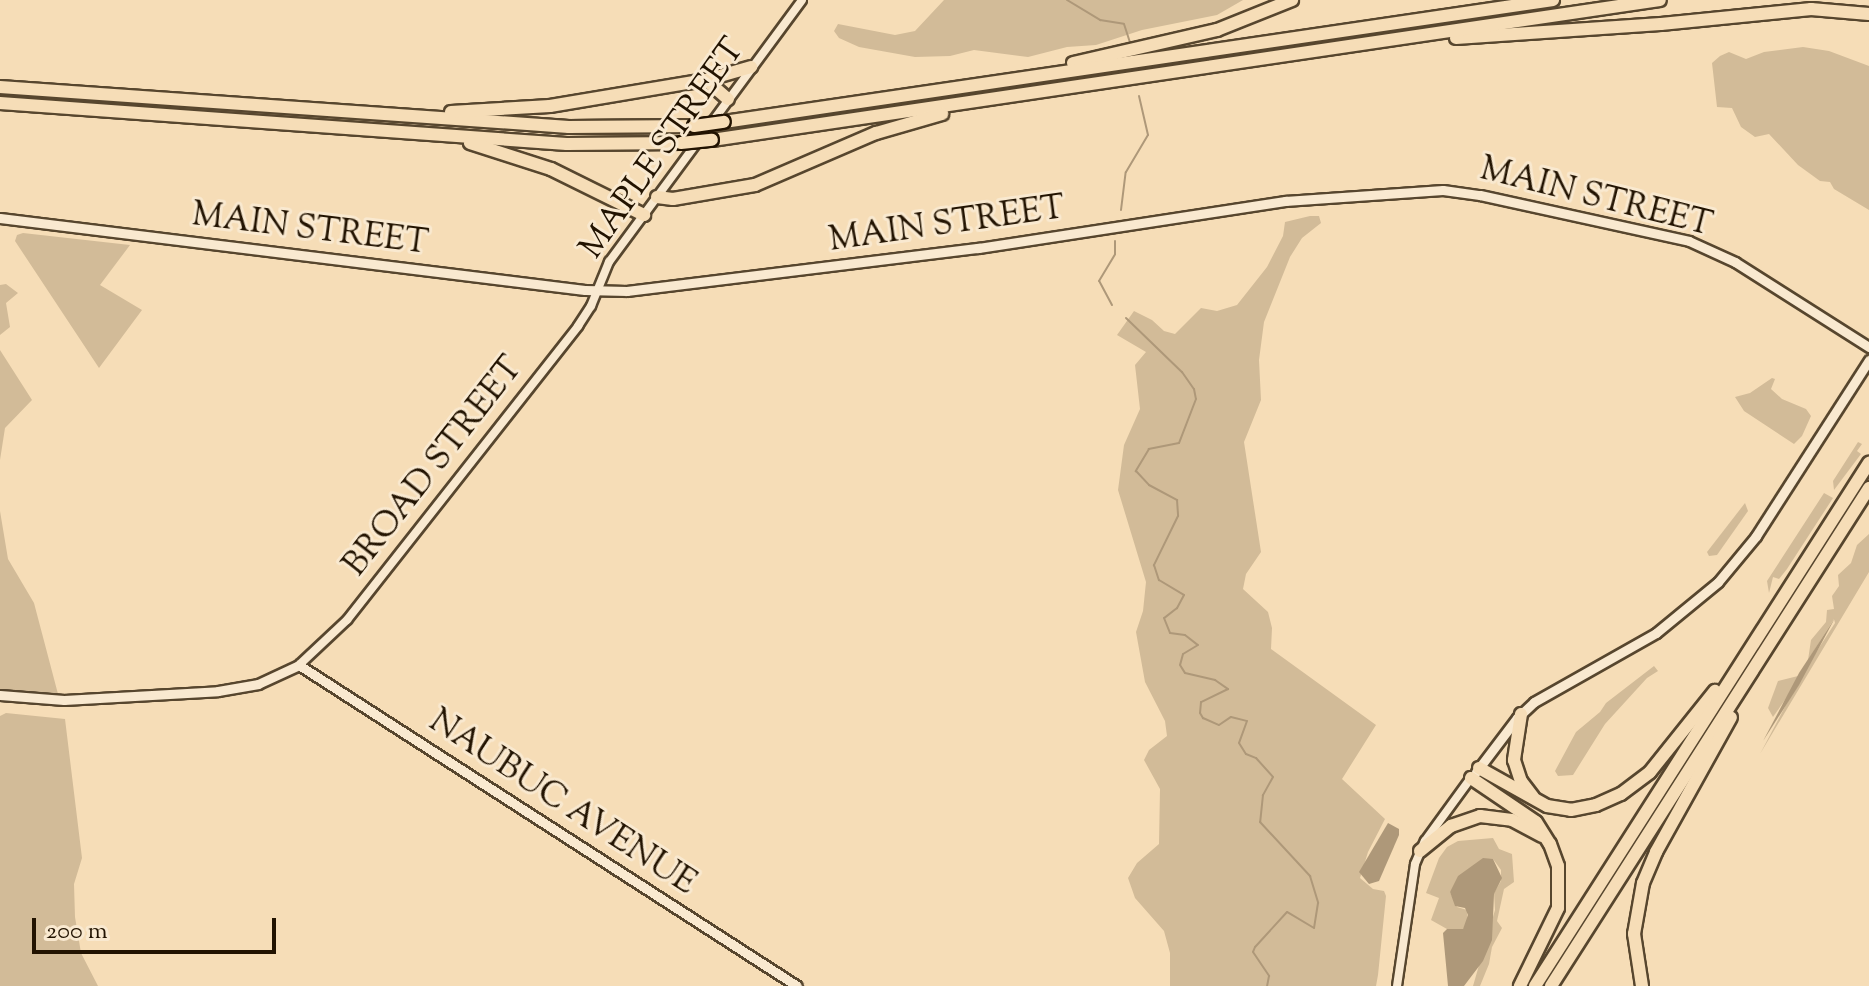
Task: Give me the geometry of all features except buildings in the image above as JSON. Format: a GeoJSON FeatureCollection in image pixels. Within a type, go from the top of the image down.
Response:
{"type":"FeatureCollection","features":[{"type":"Feature","properties":{"kind":"highway"},"geometry":{"type":"LineString","coordinates":[[1041,76],[1067,64],[1217,30],[1292,0]]}},
{"type":"Feature","properties":{"kind":"highway"},"geometry":{"type":"LineString","coordinates":[[0,87],[615,129],[694,126],[1553,0]]}},
{"type":"Feature","properties":{"kind":"highway"},"geometry":{"type":"LineString","coordinates":[[0,103],[610,146],[681,143],[1660,0]]}},
{"type":"Feature","properties":{"kind":"highway"},"geometry":{"type":"LineString","coordinates":[[1421,35],[1447,38],[1642,26],[1818,8],[1869,14]]}},
{"type":"Feature","properties":{"kind":"highway"},"geometry":{"type":"LineString","coordinates":[[408,116],[535,108],[706,80],[751,67]]}},
{"type":"Feature","properties":{"kind":"highway"},"geometry":{"type":"LineString","coordinates":[[706,80],[728,99]]}},
{"type":"Feature","properties":{"kind":"highway"},"geometry":{"type":"LineString","coordinates":[[657,197],[676,199],[755,185],[876,133],[926,117],[974,108],[997,98]]}},
{"type":"Feature","properties":{"kind":"highway"},"geometry":{"type":"LineString","coordinates":[[444,135],[541,165],[644,215]]}},
{"type":"Feature","properties":{"kind":"highway"},"geometry":{"type":"LineString","coordinates":[[1535,986],[1869,463]]}},
{"type":"Feature","properties":{"kind":"highway"},"geometry":{"type":"LineString","coordinates":[[1551,986],[1869,488]]}},
{"type":"Feature","properties":{"kind":"highway"},"geometry":{"type":"LineString","coordinates":[[1475,773],[1537,802],[1558,809],[1582,809],[1628,789],[1657,765],[1713,693],[1735,673]]}},
{"type":"Feature","properties":{"kind":"highway"},"geometry":{"type":"LineString","coordinates":[[1642,986],[1634,934],[1643,883],[1656,852],[1731,718],[1742,686]]}},
{"type":"Feature","properties":{"kind":"highway"},"geometry":{"type":"LineString","coordinates":[[1521,714],[1514,760],[1521,781],[1537,802]]}},
{"type":"Feature","properties":{"kind":"highway"},"geometry":{"type":"LineString","coordinates":[[1475,773],[1529,815],[1550,844],[1558,866],[1560,899],[1551,926],[1520,986]]}},
{"type":"Feature","properties":{"kind":"highway"},"geometry":{"type":"LineString","coordinates":[[1420,851],[1451,826],[1488,816],[1524,824],[1550,844]]}},
{"type":"Feature","properties":{"kind":"main road","name":"MAIN STREET"},"geometry":{"type":"LineString","coordinates":[[0,218],[597,291],[660,289],[848,265],[1285,201],[1443,190],[1480,195],[1689,241],[1735,262],[1869,347]]}},
{"type":"Feature","properties":{"kind":"main road"},"geometry":{"type":"LineString","coordinates":[[1475,773],[1521,714],[1544,696],[1664,628],[1718,582],[1762,527],[1869,360]]}},
{"type":"Feature","properties":{"kind":"main road"},"geometry":{"type":"LineString","coordinates":[[0,695],[64,700],[218,691],[258,684],[299,665]]}},
{"type":"Feature","properties":{"kind":"main road","name":"NAUBUC AVENUE"},"geometry":{"type":"LineString","coordinates":[[299,665],[797,986]]}},
{"type":"Feature","properties":{"kind":"street","name":"MAPLE STREET"},"geometry":{"type":"LineString","coordinates":[[597,291],[605,268],[802,0]]}},
{"type":"Feature","properties":{"kind":"street","name":"BROAD STREET"},"geometry":{"type":"LineString","coordinates":[[299,665],[347,620],[578,326],[597,291]]}},
{"type":"Feature","properties":{"kind":"street"},"geometry":{"type":"LineString","coordinates":[[1397,986],[1413,875],[1420,851],[1475,773]]}},
{"type":"Feature","properties":{"kind":"shaded area"},"geometry":{"type":"Polygon","coordinates":[[[944,0],[1243,0],[1217,15],[1142,30],[1096,45],[1067,47],[1028,57],[974,50],[950,56],[915,57],[859,47],[839,38],[834,31],[838,24],[895,35],[915,31],[944,0]]]}},
{"type":"Feature","properties":{"kind":"shaded area"},"geometry":{"type":"Polygon","coordinates":[[[1803,47],[1829,51],[1869,66],[1869,210],[1834,189],[1830,182],[1820,181],[1798,165],[1769,134],[1755,137],[1741,127],[1732,108],[1717,107],[1712,63],[1720,56],[1729,52],[1746,59],[1764,52],[1803,47]]]}},
{"type":"Feature","properties":{"kind":"shaded area"},"geometry":{"type":"Polygon","coordinates":[[[1319,216],[1321,223],[1302,238],[1290,257],[1264,322],[1259,360],[1261,400],[1244,442],[1261,552],[1246,574],[1243,589],[1268,612],[1272,628],[1271,649],[1376,725],[1342,779],[1385,819],[1368,852],[1360,878],[1373,889],[1384,891],[1386,896],[1376,986],[1170,986],[1170,953],[1164,931],[1135,898],[1128,878],[1137,863],[1159,844],[1160,789],[1144,760],[1149,750],[1167,736],[1165,721],[1145,682],[1136,632],[1143,611],[1146,582],[1118,490],[1124,445],[1140,409],[1135,365],[1146,352],[1117,335],[1134,311],[1152,320],[1164,331],[1175,334],[1201,308],[1217,311],[1237,305],[1267,267],[1283,236],[1285,222],[1319,216]]]}},
{"type":"Feature","properties":{"kind":"shaded area"},"geometry":{"type":"Polygon","coordinates":[[[23,233],[130,245],[100,285],[142,310],[99,368],[15,241],[17,235],[23,233]]]}},
{"type":"Feature","properties":{"kind":"shaded area"},"geometry":{"type":"Polygon","coordinates":[[[6,284],[18,293],[6,303],[10,327],[0,335],[0,285],[6,284]]]}},
{"type":"Feature","properties":{"kind":"shaded area"},"geometry":{"type":"Polygon","coordinates":[[[0,350],[32,400],[5,428],[0,460],[0,350]]]}},
{"type":"Feature","properties":{"kind":"shaded area"},"geometry":{"type":"Polygon","coordinates":[[[1775,379],[1771,389],[1782,399],[1806,409],[1811,416],[1802,436],[1794,444],[1744,411],[1735,397],[1750,393],[1775,379]]]}},
{"type":"Feature","properties":{"kind":"shaded area"},"geometry":{"type":"Polygon","coordinates":[[[1858,442],[1862,444],[1857,451],[1861,454],[1834,490],[1833,481],[1858,442]]]}},
{"type":"Feature","properties":{"kind":"shaded area"},"geometry":{"type":"Polygon","coordinates":[[[1824,493],[1833,498],[1787,569],[1779,579],[1773,577],[1769,593],[1767,581],[1824,493]]]}},
{"type":"Feature","properties":{"kind":"shaded area"},"geometry":{"type":"Polygon","coordinates":[[[1745,503],[1748,511],[1717,555],[1709,556],[1707,552],[1745,503]]]}},
{"type":"Feature","properties":{"kind":"shaded area"},"geometry":{"type":"Polygon","coordinates":[[[0,511],[8,559],[34,603],[58,694],[0,689],[0,511]]]}},
{"type":"Feature","properties":{"kind":"shaded area"},"geometry":{"type":"Polygon","coordinates":[[[1869,534],[1869,572],[1760,754],[1804,671],[1835,623],[1834,619],[1808,660],[1811,640],[1826,622],[1827,610],[1834,609],[1832,596],[1839,586],[1838,575],[1851,563],[1857,545],[1869,534]]]}},
{"type":"Feature","properties":{"kind":"shaded area"},"geometry":{"type":"Polygon","coordinates":[[[1835,618],[1799,685],[1763,741],[1799,673],[1835,618]]]}},
{"type":"Feature","properties":{"kind":"shaded area"},"geometry":{"type":"Polygon","coordinates":[[[1654,666],[1658,671],[1647,678],[1605,724],[1573,775],[1558,776],[1555,771],[1576,732],[1606,703],[1654,666]]]}},
{"type":"Feature","properties":{"kind":"shaded area"},"geometry":{"type":"Polygon","coordinates":[[[1798,676],[1773,717],[1768,708],[1778,681],[1798,676]]]}},
{"type":"Feature","properties":{"kind":"shaded area"},"geometry":{"type":"Polygon","coordinates":[[[6,713],[65,719],[82,858],[74,884],[75,917],[81,953],[98,986],[0,986],[0,716],[6,713]]]}},
{"type":"Feature","properties":{"kind":"shaded area"},"geometry":{"type":"Polygon","coordinates":[[[1388,823],[1399,829],[1399,835],[1379,881],[1369,884],[1359,872],[1388,823]]]}},
{"type":"Feature","properties":{"kind":"shaded area"},"geometry":{"type":"Polygon","coordinates":[[[1493,838],[1499,849],[1512,854],[1514,882],[1504,889],[1497,921],[1502,928],[1492,947],[1489,964],[1480,986],[1473,986],[1495,910],[1494,893],[1501,881],[1501,870],[1493,859],[1450,892],[1457,907],[1467,910],[1468,922],[1463,929],[1447,929],[1431,920],[1439,898],[1426,893],[1439,858],[1447,847],[1458,841],[1493,838]]]}},
{"type":"Feature","properties":{"kind":"shaded area"},"geometry":{"type":"Polygon","coordinates":[[[1483,858],[1493,859],[1502,878],[1494,894],[1492,940],[1483,961],[1464,986],[1448,986],[1443,933],[1447,929],[1463,929],[1468,915],[1465,908],[1455,906],[1450,892],[1458,876],[1483,858]]]}},
{"type":"Feature","properties":{"kind":"waterway"},"geometry":{"type":"LineString","coordinates":[[1067,0],[1100,20],[1124,24],[1130,43]]}},
{"type":"Feature","properties":{"kind":"waterway"},"geometry":{"type":"LineString","coordinates":[[1121,210],[1126,172],[1148,135],[1139,96]]}},
{"type":"Feature","properties":{"kind":"waterway"},"geometry":{"type":"LineString","coordinates":[[1112,305],[1099,281],[1115,254],[1115,241]]}},
{"type":"Feature","properties":{"kind":"waterway"},"geometry":{"type":"LineString","coordinates":[[1126,318],[1182,372],[1194,389],[1196,399],[1179,443],[1149,449],[1136,471],[1149,485],[1177,500],[1178,516],[1154,565],[1159,580],[1184,595],[1177,608],[1164,618],[1170,633],[1185,635],[1198,645],[1183,654],[1180,665],[1185,673],[1215,680],[1228,689],[1201,702],[1203,718],[1219,725],[1231,717],[1247,721],[1239,743],[1246,754],[1256,758],[1273,777],[1263,795],[1260,822],[1310,876],[1318,903],[1314,928],[1287,912],[1255,947],[1253,952],[1269,976],[1267,986]]}}]}
